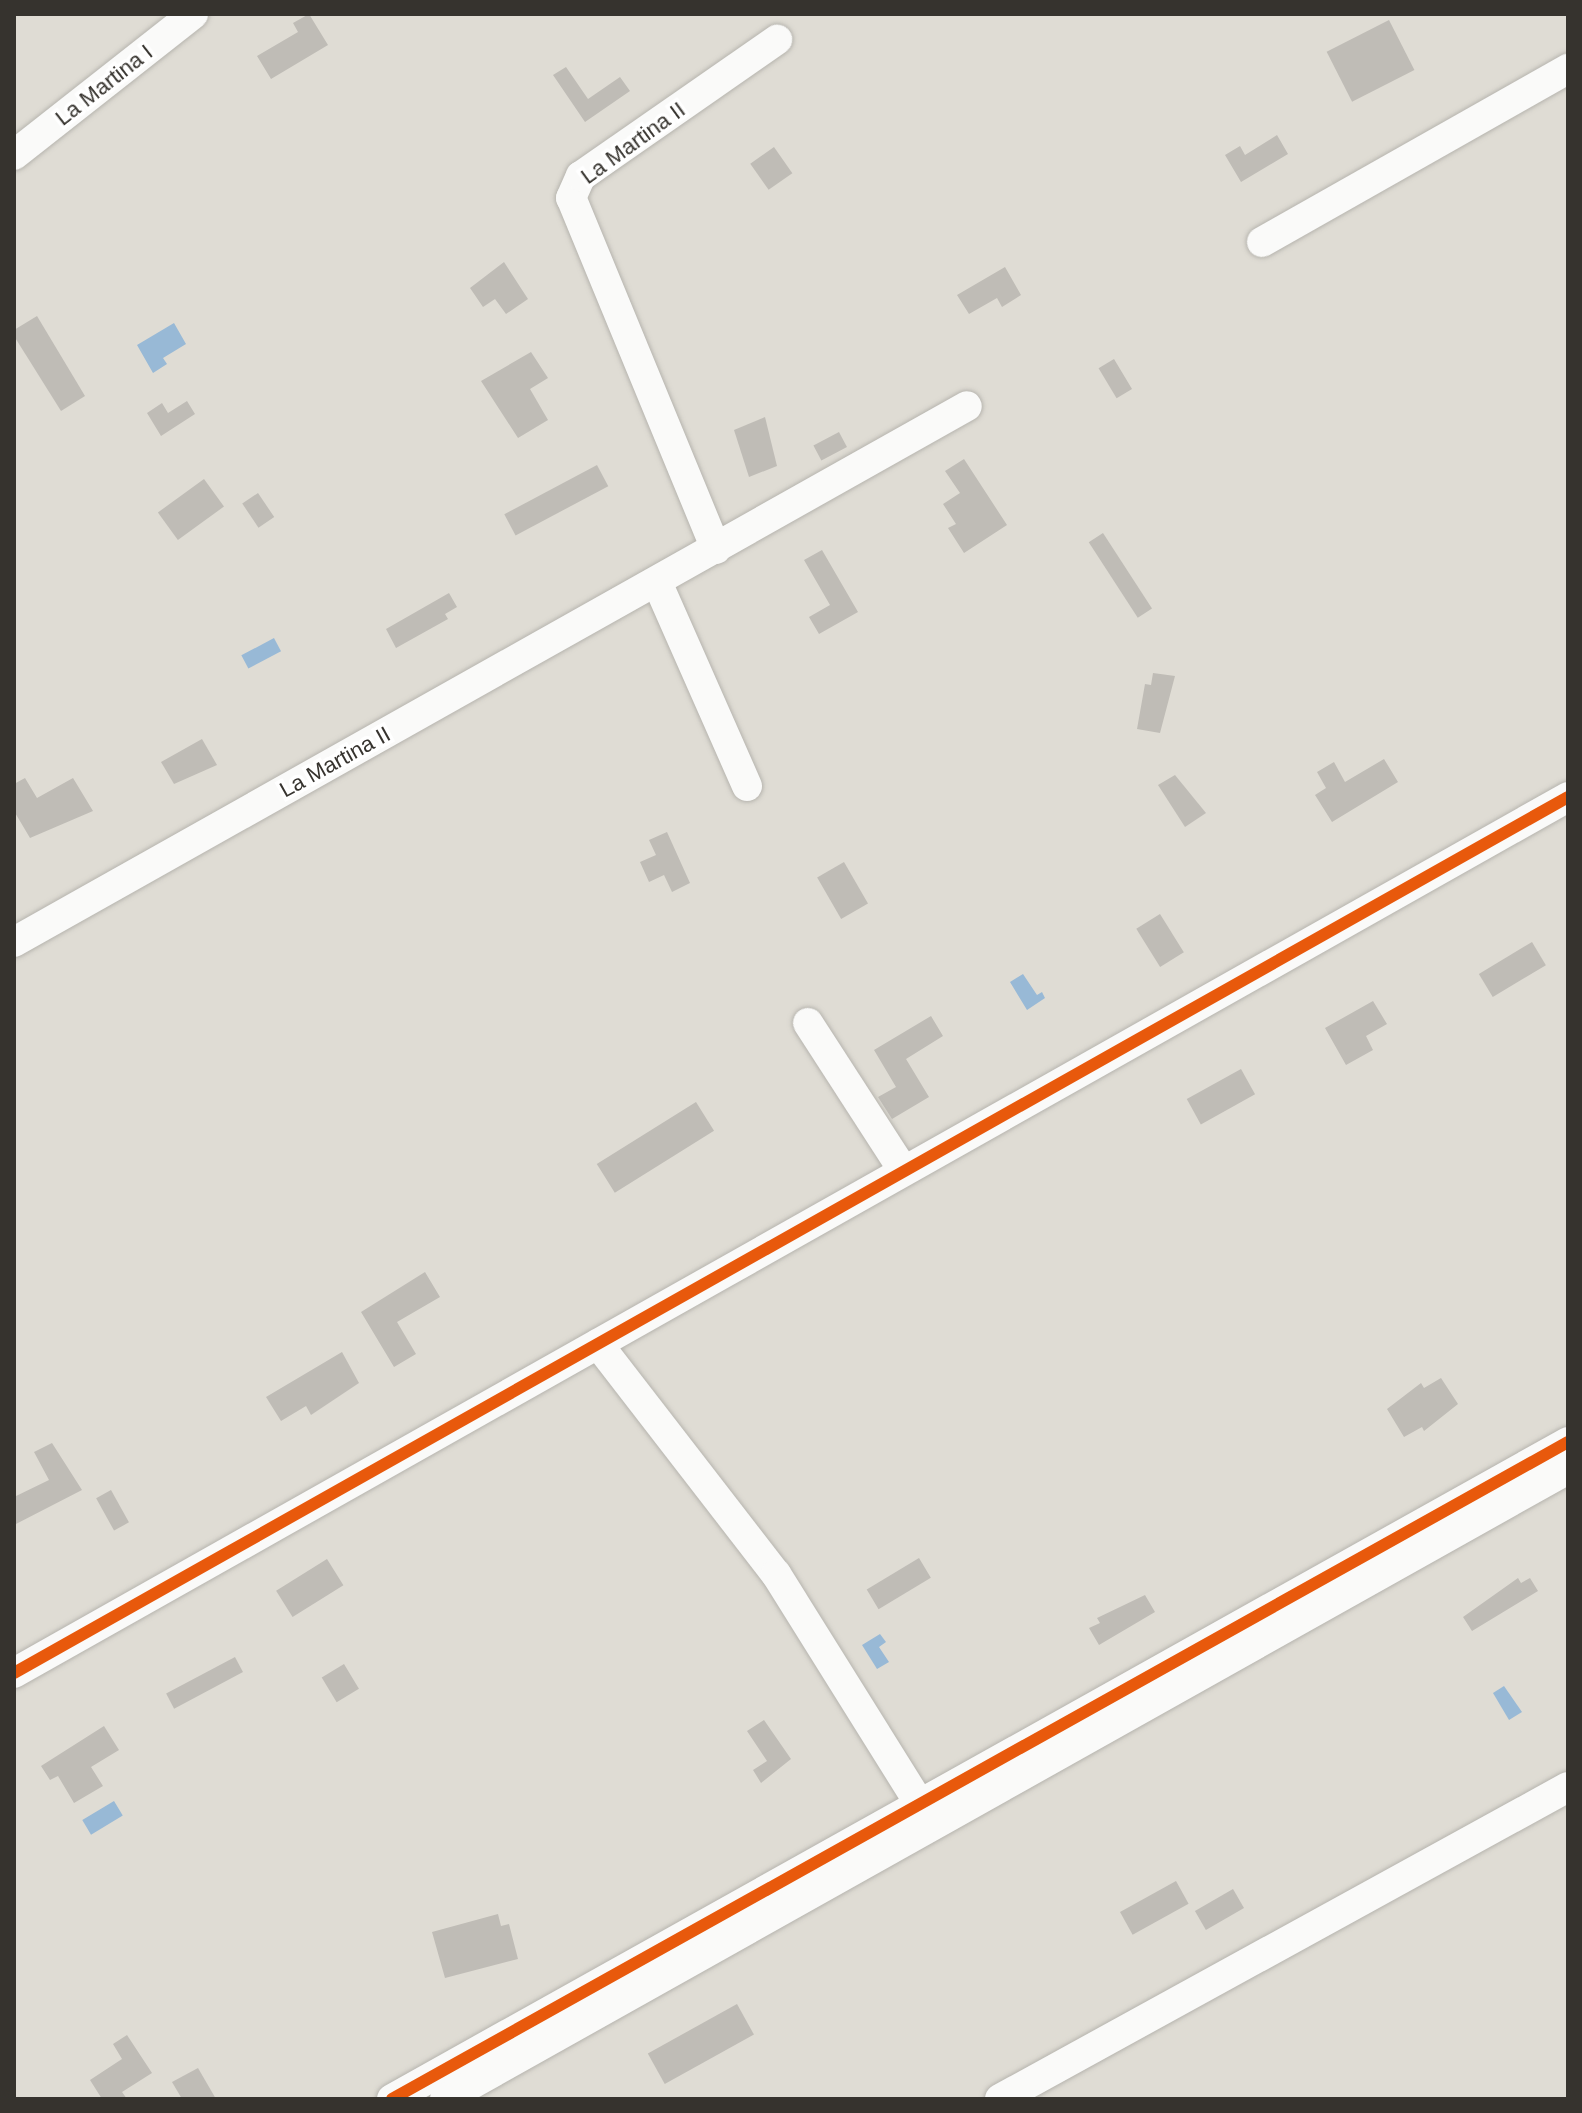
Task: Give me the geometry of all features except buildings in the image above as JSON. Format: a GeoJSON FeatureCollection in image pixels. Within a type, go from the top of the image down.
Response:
{"type":"FeatureCollection","features":[{"type":"Feature","properties":{"kind":"street","name":"La Martina I"},"geometry":{"type":"LineString","coordinates":[[14,155],[193,14]]}},
{"type":"Feature","properties":{"kind":"street","name":"La Martina II"},"geometry":{"type":"LineString","coordinates":[[716,549],[571,198],[581,176],[777,40]]}},
{"type":"Feature","properties":{"kind":"street"},"geometry":{"type":"LineString","coordinates":[[1262,242],[1568,69]]}},
{"type":"Feature","properties":{"kind":"street","name":"La Martina II"},"geometry":{"type":"LineString","coordinates":[[14,942],[967,406]]}},
{"type":"Feature","properties":{"kind":"street"},"geometry":{"type":"LineString","coordinates":[[657,582],[747,786]]}},
{"type":"Feature","properties":{"kind":"street"},"geometry":{"type":"LineString","coordinates":[[14,1673],[1568,797]]}},
{"type":"Feature","properties":{"kind":"street"},"geometry":{"type":"LineString","coordinates":[[808,1023],[903,1170]]}},
{"type":"Feature","properties":{"kind":"street"},"geometry":{"type":"LineString","coordinates":[[598,1344],[776,1574],[927,1815]]}},
{"type":"Feature","properties":{"kind":"street"},"geometry":{"type":"LineString","coordinates":[[445,2099],[1568,1442]]}},
{"type":"Feature","properties":{"kind":"street"},"geometry":{"type":"LineString","coordinates":[[392,2099],[1568,1469]]}},
{"type":"Feature","properties":{"kind":"street"},"geometry":{"type":"LineString","coordinates":[[1000,2099],[1568,1787]]}},
{"type":"Feature","properties":{"kind":"water"},"geometry":{"type":"Polygon","coordinates":[[[174,323],[186,344],[163,358],[167,364],[153,373],[137,345],[174,323]]]}},
{"type":"Feature","properties":{"kind":"water"},"geometry":{"type":"Polygon","coordinates":[[[274,638],[281,651],[248,669],[241,655],[274,638]]]}},
{"type":"Feature","properties":{"kind":"water"},"geometry":{"type":"Polygon","coordinates":[[[1023,974],[1037,995],[1042,992],[1045,998],[1027,1010],[1010,982],[1023,974]]]}},
{"type":"Feature","properties":{"kind":"water"},"geometry":{"type":"Polygon","coordinates":[[[880,1634],[886,1642],[879,1647],[889,1662],[877,1669],[862,1645],[880,1634]]]}},
{"type":"Feature","properties":{"kind":"water"},"geometry":{"type":"Polygon","coordinates":[[[1504,1686],[1522,1712],[1509,1720],[1493,1693],[1504,1686]]]}},
{"type":"Feature","properties":{"kind":"water"},"geometry":{"type":"Polygon","coordinates":[[[114,1801],[123,1816],[91,1835],[82,1820],[114,1801]]]}},
{"type":"Feature","properties":{"kind":"cycle path"},"geometry":{"type":"LineString","coordinates":[[14,1673],[1568,797]]}},
{"type":"Feature","properties":{"kind":"cycle path"},"geometry":{"type":"LineString","coordinates":[[392,2099],[1568,1442]]}}]}
